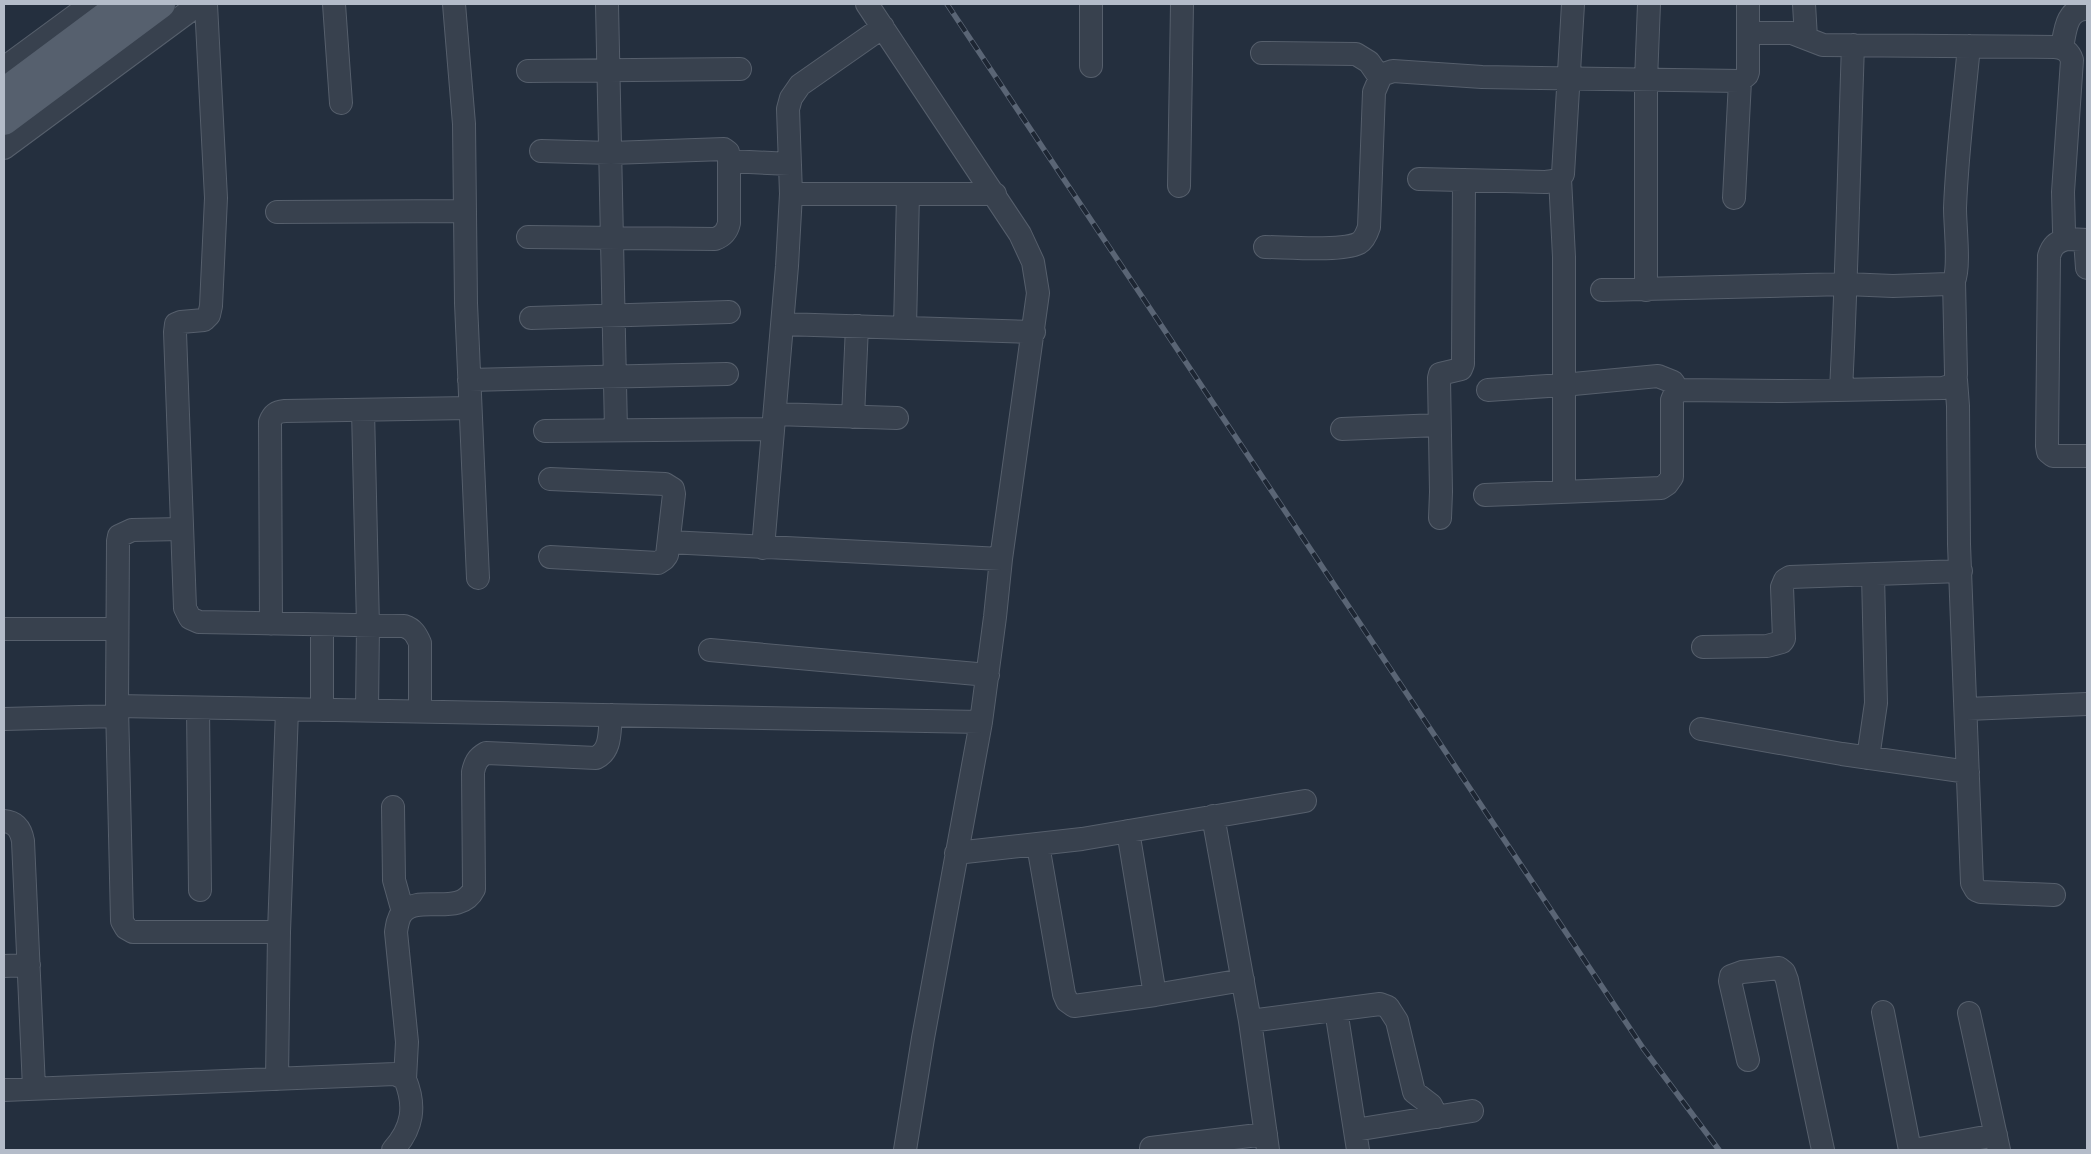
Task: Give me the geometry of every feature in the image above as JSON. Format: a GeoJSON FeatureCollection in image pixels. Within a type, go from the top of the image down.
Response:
{"type":"FeatureCollection","features":[{"type":"Feature","properties":{"kind":"main road"},"geometry":{"type":"LineString","coordinates":[[4,92],[122,4]]}},
{"type":"Feature","properties":{"kind":"main road"},"geometry":{"type":"LineString","coordinates":[[4,121],[161,4]]}},
{"type":"Feature","properties":{"kind":"street"},"geometry":{"type":"LineString","coordinates":[[4,68],[91,4]]}},
{"type":"Feature","properties":{"kind":"street"},"geometry":{"type":"LineString","coordinates":[[4,148],[199,4]]}},
{"type":"Feature","properties":{"kind":"street"},"geometry":{"type":"LineString","coordinates":[[206,4],[216,220],[209,315],[204,320],[176,324],[174,332],[184,608],[190,618],[199,622],[404,626],[410,628],[417,635],[420,643],[420,712]]}},
{"type":"Feature","properties":{"kind":"street"},"geometry":{"type":"LineString","coordinates":[[334,4],[341,103]]}},
{"type":"Feature","properties":{"kind":"street"},"geometry":{"type":"LineString","coordinates":[[454,4],[463,105],[469,380],[478,578]]}},
{"type":"Feature","properties":{"kind":"street"},"geometry":{"type":"LineString","coordinates":[[607,4],[616,430]]}},
{"type":"Feature","properties":{"kind":"street"},"geometry":{"type":"LineString","coordinates":[[867,4],[1020,234],[1034,262],[1038,294],[1001,559],[981,722],[923,1038],[905,1150]]}},
{"type":"Feature","properties":{"kind":"street"},"geometry":{"type":"LineString","coordinates":[[1091,4],[1091,66]]}},
{"type":"Feature","properties":{"kind":"street"},"geometry":{"type":"LineString","coordinates":[[1179,186],[1182,4]]}},
{"type":"Feature","properties":{"kind":"street"},"geometry":{"type":"LineString","coordinates":[[1564,492],[1564,257],[1560,178],[1562,174],[1573,4]]}},
{"type":"Feature","properties":{"kind":"street"},"geometry":{"type":"LineString","coordinates":[[1646,290],[1646,80],[1649,4]]}},
{"type":"Feature","properties":{"kind":"street"},"geometry":{"type":"LineString","coordinates":[[1265,247],[1342,247],[1359,243],[1366,235],[1369,227],[1374,92],[1380,78],[1384,74],[1394,71],[1409,71],[1482,77],[1740,81],[1747,76],[1748,72],[1748,4]]}},
{"type":"Feature","properties":{"kind":"street"},"geometry":{"type":"LineString","coordinates":[[1804,4],[1806,38]]}},
{"type":"Feature","properties":{"kind":"street"},"geometry":{"type":"LineString","coordinates":[[2062,48],[2070,16],[2077,10],[2087,9]]}},
{"type":"Feature","properties":{"kind":"street"},"geometry":{"type":"LineString","coordinates":[[763,548],[783,324],[792,194],[788,109],[791,98],[800,85],[883,27]]}},
{"type":"Feature","properties":{"kind":"street"},"geometry":{"type":"LineString","coordinates":[[1748,33],[1792,33],[1822,44],[2062,48],[2070,54],[2072,60],[2063,192],[2064,231],[2080,240],[2087,268]]}},
{"type":"Feature","properties":{"kind":"street"},"geometry":{"type":"LineString","coordinates":[[1841,390],[1853,45]]}},
{"type":"Feature","properties":{"kind":"street"},"geometry":{"type":"LineString","coordinates":[[1969,46],[1957,181],[1955,236],[1957,275],[1954,281],[1971,878],[1974,887],[1981,892],[2054,895]]}},
{"type":"Feature","properties":{"kind":"street"},"geometry":{"type":"LineString","coordinates":[[1262,53],[1356,54],[1369,62],[1380,78]]}},
{"type":"Feature","properties":{"kind":"street"},"geometry":{"type":"LineString","coordinates":[[528,71],[740,68]]}},
{"type":"Feature","properties":{"kind":"street"},"geometry":{"type":"LineString","coordinates":[[1734,198],[1740,81]]}},
{"type":"Feature","properties":{"kind":"street"},"geometry":{"type":"LineString","coordinates":[[528,237],[715,239],[722,236],[727,230],[729,223],[729,161],[728,152],[724,150],[611,153],[541,151]]}},
{"type":"Feature","properties":{"kind":"street"},"geometry":{"type":"LineString","coordinates":[[729,161],[790,164]]}},
{"type":"Feature","properties":{"kind":"street"},"geometry":{"type":"LineString","coordinates":[[1419,179],[1545,182],[1556,181],[1560,178]]}},
{"type":"Feature","properties":{"kind":"street"},"geometry":{"type":"LineString","coordinates":[[1440,518],[1441,492],[1438,425],[1440,374],[1460,369],[1462,364],[1464,180]]}},
{"type":"Feature","properties":{"kind":"street"},"geometry":{"type":"LineString","coordinates":[[792,194],[995,194]]}},
{"type":"Feature","properties":{"kind":"street"},"geometry":{"type":"LineString","coordinates":[[905,328],[908,194]]}},
{"type":"Feature","properties":{"kind":"street"},"geometry":{"type":"LineString","coordinates":[[277,212],[465,211]]}},
{"type":"Feature","properties":{"kind":"street"},"geometry":{"type":"LineString","coordinates":[[2080,240],[2059,242],[2052,247],[2049,256],[2047,446],[2048,452],[2053,456],[2087,456]]}},
{"type":"Feature","properties":{"kind":"street"},"geometry":{"type":"LineString","coordinates":[[1602,290],[1846,284],[1902,286],[1948,284],[1954,281]]}},
{"type":"Feature","properties":{"kind":"street"},"geometry":{"type":"LineString","coordinates":[[531,318],[729,312]]}},
{"type":"Feature","properties":{"kind":"street"},"geometry":{"type":"LineString","coordinates":[[783,324],[1034,332]]}},
{"type":"Feature","properties":{"kind":"street"},"geometry":{"type":"LineString","coordinates":[[852,417],[857,326]]}},
{"type":"Feature","properties":{"kind":"street"},"geometry":{"type":"LineString","coordinates":[[469,380],[727,374]]}},
{"type":"Feature","properties":{"kind":"street"},"geometry":{"type":"LineString","coordinates":[[1488,390],[1658,376],[1673,382],[1678,390]]}},
{"type":"Feature","properties":{"kind":"street"},"geometry":{"type":"LineString","coordinates":[[1486,495],[1660,488],[1667,484],[1672,477],[1672,400],[1674,393],[1678,390],[1943,388],[1952,385],[1956,380]]}},
{"type":"Feature","properties":{"kind":"street"},"geometry":{"type":"LineString","coordinates":[[271,624],[270,422],[273,415],[278,411],[470,408]]}},
{"type":"Feature","properties":{"kind":"street"},"geometry":{"type":"LineString","coordinates":[[363,410],[368,626],[367,710]]}},
{"type":"Feature","properties":{"kind":"street"},"geometry":{"type":"LineString","coordinates":[[545,431],[616,430],[852,417],[897,418]]}},
{"type":"Feature","properties":{"kind":"street"},"geometry":{"type":"LineString","coordinates":[[1342,429],[1438,425]]}},
{"type":"Feature","properties":{"kind":"street"},"geometry":{"type":"LineString","coordinates":[[550,479],[670,486],[674,494],[669,542],[667,555],[664,560],[658,562],[550,557]]}},
{"type":"Feature","properties":{"kind":"street"},"geometry":{"type":"LineString","coordinates":[[182,530],[132,530],[119,536],[116,629],[122,921],[126,928],[133,932],[279,932]]}},
{"type":"Feature","properties":{"kind":"street"},"geometry":{"type":"LineString","coordinates":[[669,542],[1001,559]]}},
{"type":"Feature","properties":{"kind":"street"},"geometry":{"type":"LineString","coordinates":[[1703,647],[1767,646],[1782,642],[1782,587],[1790,577],[1961,571]]}},
{"type":"Feature","properties":{"kind":"street"},"geometry":{"type":"LineString","coordinates":[[1868,758],[1876,703],[1873,575]]}},
{"type":"Feature","properties":{"kind":"street"},"geometry":{"type":"LineString","coordinates":[[322,625],[322,710]]}},
{"type":"Feature","properties":{"kind":"street"},"geometry":{"type":"LineString","coordinates":[[4,629],[116,629]]}},
{"type":"Feature","properties":{"kind":"street"},"geometry":{"type":"LineString","coordinates":[[710,650],[988,675]]}},
{"type":"Feature","properties":{"kind":"street"},"geometry":{"type":"LineString","coordinates":[[1967,709],[2087,704]]}},
{"type":"Feature","properties":{"kind":"street"},"geometry":{"type":"LineString","coordinates":[[4,719],[117,711],[198,708],[981,722]]}},
{"type":"Feature","properties":{"kind":"street"},"geometry":{"type":"LineString","coordinates":[[198,708],[200,890]]}},
{"type":"Feature","properties":{"kind":"street"},"geometry":{"type":"LineString","coordinates":[[277,1079],[279,932],[287,710]]}},
{"type":"Feature","properties":{"kind":"street"},"geometry":{"type":"LineString","coordinates":[[393,1150],[408,1129],[411,1115],[410,1091],[405,1079],[406,1042],[396,932],[398,920],[403,912],[412,906],[462,903],[470,897],[474,889],[474,764],[479,757],[486,753],[596,758],[603,754],[608,747],[610,715]]}},
{"type":"Feature","properties":{"kind":"street"},"geometry":{"type":"LineString","coordinates":[[1702,729],[1868,758],[1968,772]]}},
{"type":"Feature","properties":{"kind":"street"},"geometry":{"type":"LineString","coordinates":[[956,853],[1038,845],[1305,801]]}},
{"type":"Feature","properties":{"kind":"street"},"geometry":{"type":"LineString","coordinates":[[393,806],[394,880],[403,912]]}},
{"type":"Feature","properties":{"kind":"street"},"geometry":{"type":"LineString","coordinates":[[1151,1148],[1267,1142],[1250,1021],[1213,816]]}},
{"type":"Feature","properties":{"kind":"street"},"geometry":{"type":"LineString","coordinates":[[4,821],[15,824],[21,832],[24,841],[34,1088]]}},
{"type":"Feature","properties":{"kind":"street"},"geometry":{"type":"LineString","coordinates":[[1128,831],[1156,995]]}},
{"type":"Feature","properties":{"kind":"street"},"geometry":{"type":"LineString","coordinates":[[1038,845],[1067,1001],[1074,1006],[1156,995],[1243,980]]}},
{"type":"Feature","properties":{"kind":"street"},"geometry":{"type":"LineString","coordinates":[[4,966],[30,965]]}},
{"type":"Feature","properties":{"kind":"street"},"geometry":{"type":"LineString","coordinates":[[1748,1060],[1730,981],[1731,976],[1742,972],[1779,968],[1784,972],[1787,980],[1823,1150]]}},
{"type":"Feature","properties":{"kind":"street"},"geometry":{"type":"LineString","coordinates":[[1250,1021],[1380,1004],[1388,1007],[1397,1021],[1414,1092],[1432,1105],[1437,1116]]}},
{"type":"Feature","properties":{"kind":"street"},"geometry":{"type":"LineString","coordinates":[[1336,1010],[1356,1140],[1437,1116],[1472,1111]]}},
{"type":"Feature","properties":{"kind":"street"},"geometry":{"type":"LineString","coordinates":[[1883,1012],[1910,1150]]}},
{"type":"Feature","properties":{"kind":"street"},"geometry":{"type":"LineString","coordinates":[[1914,1150],[1998,1143],[1968,1013]]}},
{"type":"Feature","properties":{"kind":"street"},"geometry":{"type":"LineString","coordinates":[[4,1090],[395,1074],[405,1079]]}},
{"type":"Feature","properties":{"kind":"railway"},"geometry":{"type":"LineString","coordinates":[[947,4],[1643,1048],[1719,1150]]}}]}
